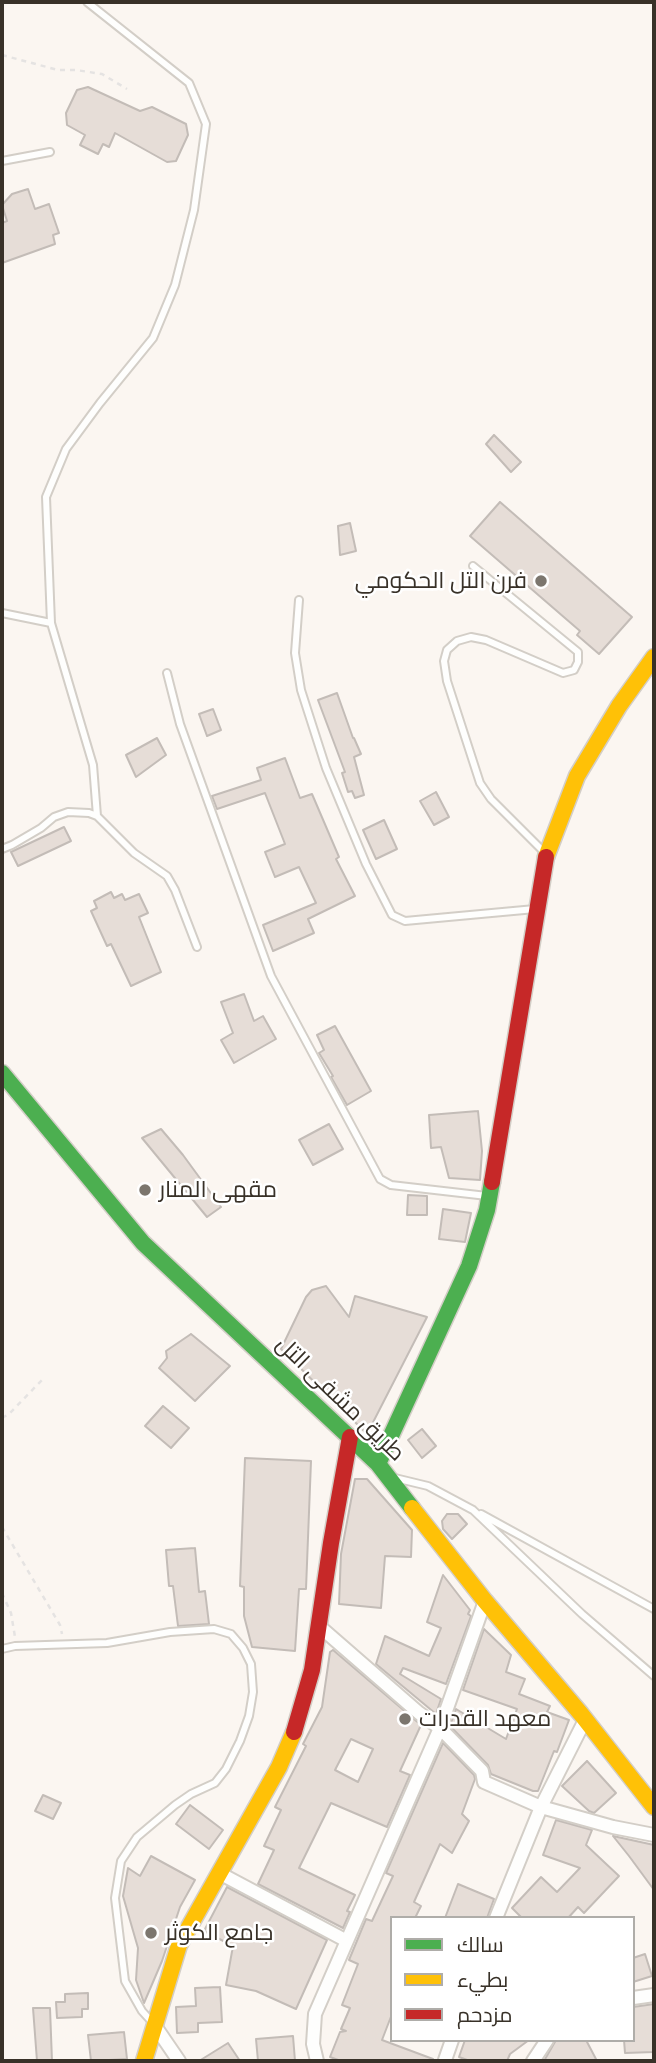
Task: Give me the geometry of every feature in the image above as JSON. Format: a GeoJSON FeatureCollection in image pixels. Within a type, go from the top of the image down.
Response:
{"type":"FeatureCollection","features":[{"type":"Feature","properties":{"kind":"street"},"geometry":{"type":"LineString","coordinates":[[383,1470],[469,1266],[487,1210],[546,855],[577,776],[619,706],[654,657]]}},
{"type":"Feature","properties":{"kind":"street","name":"طريق مشفى التل"},"geometry":{"type":"LineString","coordinates":[[2,1073],[143,1243],[383,1470],[485,1601],[654,1807]]}},
{"type":"Feature","properties":{"kind":"street"},"geometry":{"type":"LineString","coordinates":[[144,2061],[179,1945],[279,1766],[298,1723],[312,1670],[350,1437]]}},
{"type":"Feature","properties":{"kind":"street"},"geometry":{"type":"LineString","coordinates":[[317,2061],[313,2044],[315,2014],[440,1728],[485,1601]]}},
{"type":"Feature","properties":{"kind":"street"},"geometry":{"type":"LineString","coordinates":[[319,1626],[440,1728],[482,1771],[484,1782],[541,1807],[654,1835]]}},
{"type":"Feature","properties":{"kind":"street"},"geometry":{"type":"LineString","coordinates":[[497,1916],[541,1807],[585,1720]]}},
{"type":"Feature","properties":{"kind":"street"},"geometry":{"type":"LineString","coordinates":[[220,1874],[347,1941]]}},
{"type":"Feature","properties":{"kind":"street"},"geometry":{"type":"LineString","coordinates":[[635,1998],[654,1995]]}},
{"type":"Feature","properties":{"kind":"street"},"geometry":{"type":"LineString","coordinates":[[155,2026],[167,2061]]}},
{"type":"Feature","properties":{"kind":"street"},"geometry":{"type":"LineString","coordinates":[[155,2026],[179,2061]]}},
{"type":"Feature","properties":{"kind":"street"},"geometry":{"type":"LineString","coordinates":[[446,2061],[451,2042]]}},
{"type":"Feature","properties":{"kind":"street"},"geometry":{"type":"LineString","coordinates":[[533,2061],[546,2042]]}},
{"type":"Feature","properties":{"kind":"lane"},"geometry":{"type":"LineString","coordinates":[[87,2],[189,83],[206,124],[194,211],[175,285],[153,338],[66,449],[46,497],[51,623],[93,765],[97,816]]}},
{"type":"Feature","properties":{"kind":"lane"},"geometry":{"type":"LineString","coordinates":[[2,161],[50,152]]}},
{"type":"Feature","properties":{"kind":"lane"},"geometry":{"type":"LineString","coordinates":[[473,566],[578,652],[578,662],[573,670],[563,673],[486,640],[471,638],[457,641],[447,650],[444,661],[447,681],[480,783],[491,799],[546,855]]}},
{"type":"Feature","properties":{"kind":"lane"},"geometry":{"type":"LineString","coordinates":[[299,600],[295,653],[301,690],[326,768],[366,864],[392,915],[405,921],[537,909]]}},
{"type":"Feature","properties":{"kind":"lane"},"geometry":{"type":"LineString","coordinates":[[2,613],[51,623]]}},
{"type":"Feature","properties":{"kind":"lane"},"geometry":{"type":"LineString","coordinates":[[167,673],[180,724],[271,976],[380,1179],[391,1185],[489,1197]]}},
{"type":"Feature","properties":{"kind":"lane"},"geometry":{"type":"LineString","coordinates":[[2,849],[41,828],[54,817],[68,812],[97,816],[134,853],[167,876],[197,947]]}},
{"type":"Feature","properties":{"kind":"lane"},"geometry":{"type":"LineString","coordinates":[[383,1470],[428,1486],[654,1609]]}},
{"type":"Feature","properties":{"kind":"lane"},"geometry":{"type":"LineString","coordinates":[[473,1510],[582,1614],[654,1676]]}},
{"type":"Feature","properties":{"kind":"lane"},"geometry":{"type":"LineString","coordinates":[[2,1648],[107,1643],[170,1632],[214,1629],[231,1634],[243,1648],[251,1664],[253,1692],[249,1716],[226,1769],[215,1783],[175,1805],[137,1837],[121,1861],[115,1898],[125,1981],[142,2011],[155,2026]]}},
{"type":"Feature","properties":{"kind":"path"},"geometry":{"type":"LineString","coordinates":[[2,55],[58,70],[102,74],[127,89]]}},
{"type":"Feature","properties":{"kind":"path"},"geometry":{"type":"LineString","coordinates":[[2,1418],[42,1380]]}},
{"type":"Feature","properties":{"kind":"path"},"geometry":{"type":"LineString","coordinates":[[2,1527],[60,1625],[64,1644]]}},
{"type":"Feature","properties":{"kind":"path"},"geometry":{"type":"LineString","coordinates":[[2,1594],[11,1613],[16,1634],[15,1646]]}},
{"type":"Feature","properties":{"kind":"building"},"geometry":{"type":"Polygon","coordinates":[[[88,87],[140,111],[152,107],[186,124],[188,135],[176,161],[167,162],[115,133],[109,147],[103,144],[98,154],[80,145],[85,135],[67,125],[66,113],[77,90],[88,87]]]}},
{"type":"Feature","properties":{"kind":"building"},"geometry":{"type":"Polygon","coordinates":[[[28,189],[35,209],[49,204],[59,233],[53,235],[55,244],[2,263],[2,223],[7,221],[2,205],[12,194],[28,189]]]}},
{"type":"Feature","properties":{"kind":"building"},"geometry":{"type":"Polygon","coordinates":[[[494,435],[521,462],[511,472],[486,444],[494,435]]]}},
{"type":"Feature","properties":{"kind":"building"},"geometry":{"type":"Polygon","coordinates":[[[500,502],[632,617],[599,654],[577,635],[580,631],[470,536],[500,502]]]}},
{"type":"Feature","properties":{"kind":"building"},"geometry":{"type":"Polygon","coordinates":[[[350,523],[356,551],[340,555],[338,526],[350,523]]]}},
{"type":"Feature","properties":{"kind":"building"},"geometry":{"type":"Polygon","coordinates":[[[337,693],[361,754],[354,757],[364,795],[355,798],[352,791],[348,792],[342,773],[345,772],[318,700],[337,693]]]}},
{"type":"Feature","properties":{"kind":"building"},"geometry":{"type":"Polygon","coordinates":[[[213,709],[221,730],[207,736],[199,714],[213,709]]]}},
{"type":"Feature","properties":{"kind":"building"},"geometry":{"type":"Polygon","coordinates":[[[157,738],[166,755],[136,777],[126,755],[157,738]]]}},
{"type":"Feature","properties":{"kind":"building"},"geometry":{"type":"Polygon","coordinates":[[[285,758],[300,798],[312,794],[339,857],[336,859],[355,896],[308,919],[314,933],[273,951],[263,925],[316,903],[299,867],[275,877],[265,852],[285,844],[265,793],[217,809],[212,796],[261,780],[257,768],[285,758]]]}},
{"type":"Feature","properties":{"kind":"building"},"geometry":{"type":"Polygon","coordinates":[[[436,792],[449,817],[434,825],[420,801],[436,792]]]}},
{"type":"Feature","properties":{"kind":"building"},"geometry":{"type":"Polygon","coordinates":[[[384,820],[397,849],[376,859],[363,830],[384,820]]]}},
{"type":"Feature","properties":{"kind":"building"},"geometry":{"type":"Polygon","coordinates":[[[64,827],[71,841],[18,866],[11,852],[64,827]]]}},
{"type":"Feature","properties":{"kind":"building"},"geometry":{"type":"Polygon","coordinates":[[[111,892],[114,898],[122,894],[125,900],[139,894],[148,913],[139,917],[161,972],[131,986],[111,944],[107,946],[91,911],[97,908],[94,901],[111,892]]]}},
{"type":"Feature","properties":{"kind":"building"},"geometry":{"type":"Polygon","coordinates":[[[244,994],[254,1021],[263,1016],[276,1039],[234,1063],[221,1040],[233,1033],[221,1002],[244,994]]]}},
{"type":"Feature","properties":{"kind":"building"},"geometry":{"type":"Polygon","coordinates":[[[335,1026],[371,1091],[347,1105],[319,1053],[324,1050],[317,1035],[335,1026]]]}},
{"type":"Feature","properties":{"kind":"building"},"geometry":{"type":"Polygon","coordinates":[[[478,1111],[482,1151],[480,1180],[449,1178],[441,1147],[431,1148],[429,1115],[478,1111]]]}},
{"type":"Feature","properties":{"kind":"building"},"geometry":{"type":"Polygon","coordinates":[[[329,1124],[343,1149],[313,1165],[299,1140],[329,1124]]]}},
{"type":"Feature","properties":{"kind":"building"},"geometry":{"type":"Polygon","coordinates":[[[161,1129],[221,1207],[207,1217],[142,1138],[161,1129]]]}},
{"type":"Feature","properties":{"kind":"building"},"geometry":{"type":"Polygon","coordinates":[[[408,1195],[427,1196],[427,1215],[407,1215],[408,1195]]]}},
{"type":"Feature","properties":{"kind":"building"},"geometry":{"type":"Polygon","coordinates":[[[443,1209],[471,1213],[465,1242],[439,1239],[443,1209]]]}},
{"type":"Feature","properties":{"kind":"building"},"geometry":{"type":"Polygon","coordinates":[[[326,1286],[349,1317],[355,1296],[427,1317],[367,1434],[281,1349],[306,1297],[312,1290],[326,1286]]]}},
{"type":"Feature","properties":{"kind":"building"},"geometry":{"type":"Polygon","coordinates":[[[191,1334],[230,1366],[195,1401],[159,1368],[167,1358],[166,1351],[191,1334]]]}},
{"type":"Feature","properties":{"kind":"building"},"geometry":{"type":"Polygon","coordinates":[[[163,1406],[189,1428],[171,1448],[145,1426],[163,1406]]]}},
{"type":"Feature","properties":{"kind":"building"},"geometry":{"type":"Polygon","coordinates":[[[422,1429],[436,1446],[422,1458],[408,1440],[422,1429]]]}},
{"type":"Feature","properties":{"kind":"building"},"geometry":{"type":"Polygon","coordinates":[[[245,1458],[311,1461],[306,1589],[299,1589],[295,1651],[252,1647],[244,1616],[244,1587],[240,1586],[245,1458]]]}},
{"type":"Feature","properties":{"kind":"building"},"geometry":{"type":"Polygon","coordinates":[[[355,1479],[367,1479],[412,1530],[411,1557],[385,1556],[381,1608],[339,1604],[341,1554],[355,1479]]]}},
{"type":"Feature","properties":{"kind":"building"},"geometry":{"type":"Polygon","coordinates":[[[447,1514],[458,1514],[467,1524],[452,1539],[443,1529],[442,1521],[447,1514]]]}},
{"type":"Feature","properties":{"kind":"building"},"geometry":{"type":"Polygon","coordinates":[[[195,1548],[199,1592],[205,1591],[209,1624],[178,1626],[173,1586],[169,1586],[166,1550],[195,1548]]]}},
{"type":"Feature","properties":{"kind":"building"},"geometry":{"type":"Polygon","coordinates":[[[443,1575],[470,1610],[468,1614],[471,1616],[446,1684],[403,1668],[400,1674],[441,1699],[436,1714],[376,1664],[385,1636],[429,1656],[441,1628],[427,1622],[443,1575]]]}},
{"type":"Feature","properties":{"kind":"building"},"geometry":{"type":"Polygon","coordinates":[[[484,1629],[511,1655],[506,1672],[525,1679],[519,1694],[550,1706],[547,1712],[569,1720],[538,1791],[491,1774],[488,1765],[450,1726],[456,1709],[506,1739],[517,1709],[463,1690],[484,1629]]]}},
{"type":"Feature","properties":{"kind":"building"},"geometry":{"type":"Polygon","coordinates":[[[333,1650],[421,1725],[400,1771],[410,1775],[387,1827],[331,1803],[299,1868],[355,1895],[343,1928],[258,1884],[274,1850],[264,1846],[281,1810],[275,1807],[306,1746],[303,1744],[322,1707],[330,1652],[333,1650]],[[351,1739],[335,1770],[358,1782],[373,1749],[351,1739]]]}},
{"type":"Feature","properties":{"kind":"building"},"geometry":{"type":"Polygon","coordinates":[[[443,1743],[474,1775],[475,1779],[462,1814],[469,1821],[452,1853],[440,1844],[414,1902],[421,1906],[416,1916],[390,1916],[390,2019],[382,2040],[433,2061],[341,2061],[330,2057],[340,2032],[346,2031],[341,2029],[350,2008],[342,2005],[358,1964],[349,1960],[366,1919],[372,1921],[393,1876],[386,1873],[443,1743]]]}},
{"type":"Feature","properties":{"kind":"building"},"geometry":{"type":"Polygon","coordinates":[[[587,1761],[616,1793],[594,1813],[562,1786],[587,1761]]]}},
{"type":"Feature","properties":{"kind":"building"},"geometry":{"type":"Polygon","coordinates":[[[43,1795],[61,1803],[53,1819],[35,1811],[43,1795]]]}},
{"type":"Feature","properties":{"kind":"building"},"geometry":{"type":"Polygon","coordinates":[[[190,1805],[223,1830],[209,1849],[176,1824],[190,1805]]]}},
{"type":"Feature","properties":{"kind":"building"},"geometry":{"type":"Polygon","coordinates":[[[556,1820],[592,1830],[586,1845],[619,1876],[584,1913],[578,1907],[570,1916],[520,1916],[512,1908],[541,1877],[557,1892],[580,1868],[543,1855],[556,1820]]]}},
{"type":"Feature","properties":{"kind":"building"},"geometry":{"type":"Polygon","coordinates":[[[613,1836],[654,1845],[654,1890],[629,1856],[613,1836]]]}},
{"type":"Feature","properties":{"kind":"building"},"geometry":{"type":"Polygon","coordinates":[[[151,1856],[195,1880],[180,1907],[162,1961],[144,2003],[136,1980],[138,1948],[123,1896],[128,1868],[140,1876],[151,1856]]]}},
{"type":"Feature","properties":{"kind":"building"},"geometry":{"type":"Polygon","coordinates":[[[458,1884],[494,1899],[488,1916],[446,1916],[458,1884]]]}},
{"type":"Feature","properties":{"kind":"building"},"geometry":{"type":"Polygon","coordinates":[[[227,1887],[327,1940],[296,2009],[256,1991],[226,1985],[233,1946],[204,1931],[227,1887]]]}},
{"type":"Feature","properties":{"kind":"building"},"geometry":{"type":"Polygon","coordinates":[[[645,1954],[652,1976],[635,1981],[635,1957],[645,1954]]]}},
{"type":"Feature","properties":{"kind":"building"},"geometry":{"type":"Polygon","coordinates":[[[220,1987],[222,2022],[198,2023],[198,2032],[177,2033],[176,2007],[196,2006],[195,1988],[220,1987]]]}},
{"type":"Feature","properties":{"kind":"building"},"geometry":{"type":"Polygon","coordinates":[[[88,1993],[88,2009],[82,2009],[82,2017],[57,2018],[56,2002],[65,2002],[65,1994],[88,1993]]]}},
{"type":"Feature","properties":{"kind":"building"},"geometry":{"type":"Polygon","coordinates":[[[654,2004],[654,2052],[625,2053],[624,2042],[635,2042],[635,2007],[654,2004]]]}},
{"type":"Feature","properties":{"kind":"building"},"geometry":{"type":"Polygon","coordinates":[[[33,2008],[50,2008],[52,2061],[37,2061],[33,2008]]]}},
{"type":"Feature","properties":{"kind":"building"},"geometry":{"type":"Polygon","coordinates":[[[124,2032],[127,2059],[91,2061],[88,2035],[124,2032]]]}},
{"type":"Feature","properties":{"kind":"building"},"geometry":{"type":"Polygon","coordinates":[[[293,2036],[295,2061],[258,2061],[256,2039],[293,2036]]]}},
{"type":"Feature","properties":{"kind":"building"},"geometry":{"type":"Polygon","coordinates":[[[464,2042],[526,2042],[510,2054],[507,2061],[470,2061],[459,2057],[464,2042]]]}},
{"type":"Feature","properties":{"kind":"building"},"geometry":{"type":"Polygon","coordinates":[[[555,2042],[587,2042],[597,2061],[544,2061],[555,2042]]]}},
{"type":"Feature","properties":{"kind":"building"},"geometry":{"type":"Polygon","coordinates":[[[228,2043],[240,2061],[199,2061],[228,2043]]]}},
{"type":"Feature","properties":{"kind":"traffic: fast"},"geometry":{"type":"LineString","coordinates":[[2,1073],[143,1243],[378,1464],[412,1508]]}},
{"type":"Feature","properties":{"kind":"traffic: fast"},"geometry":{"type":"LineString","coordinates":[[378,1464],[469,1266],[487,1210],[492,1182]]}},
{"type":"Feature","properties":{"kind":"traffic: slow"},"geometry":{"type":"LineString","coordinates":[[546,857],[577,776],[619,706],[654,657]]}},
{"type":"Feature","properties":{"kind":"traffic: slow"},"geometry":{"type":"LineString","coordinates":[[412,1508],[654,1807]]}},
{"type":"Feature","properties":{"kind":"traffic: slow"},"geometry":{"type":"LineString","coordinates":[[144,2061],[179,1945],[279,1767],[294,1732]]}},
{"type":"Feature","properties":{"kind":"traffic: jam"},"geometry":{"type":"LineString","coordinates":[[492,1182],[546,857]]}},
{"type":"Feature","properties":{"kind":"traffic: jam"},"geometry":{"type":"LineString","coordinates":[[294,1732],[312,1670],[350,1437]]}},
{"type":"Feature","properties":{"kind":"place","name":"فرن التل الحكومي"},"geometry":{"type":"Point","coordinates":[541,581]}},
{"type":"Feature","properties":{"kind":"place","name":"مقهى المنار"},"geometry":{"type":"Point","coordinates":[145,1190]}},
{"type":"Feature","properties":{"kind":"place","name":"معهد القدرات"},"geometry":{"type":"Point","coordinates":[405,1719]}},
{"type":"Feature","properties":{"kind":"place","name":"جامع الكوثر"},"geometry":{"type":"Point","coordinates":[151,1933]}}]}
